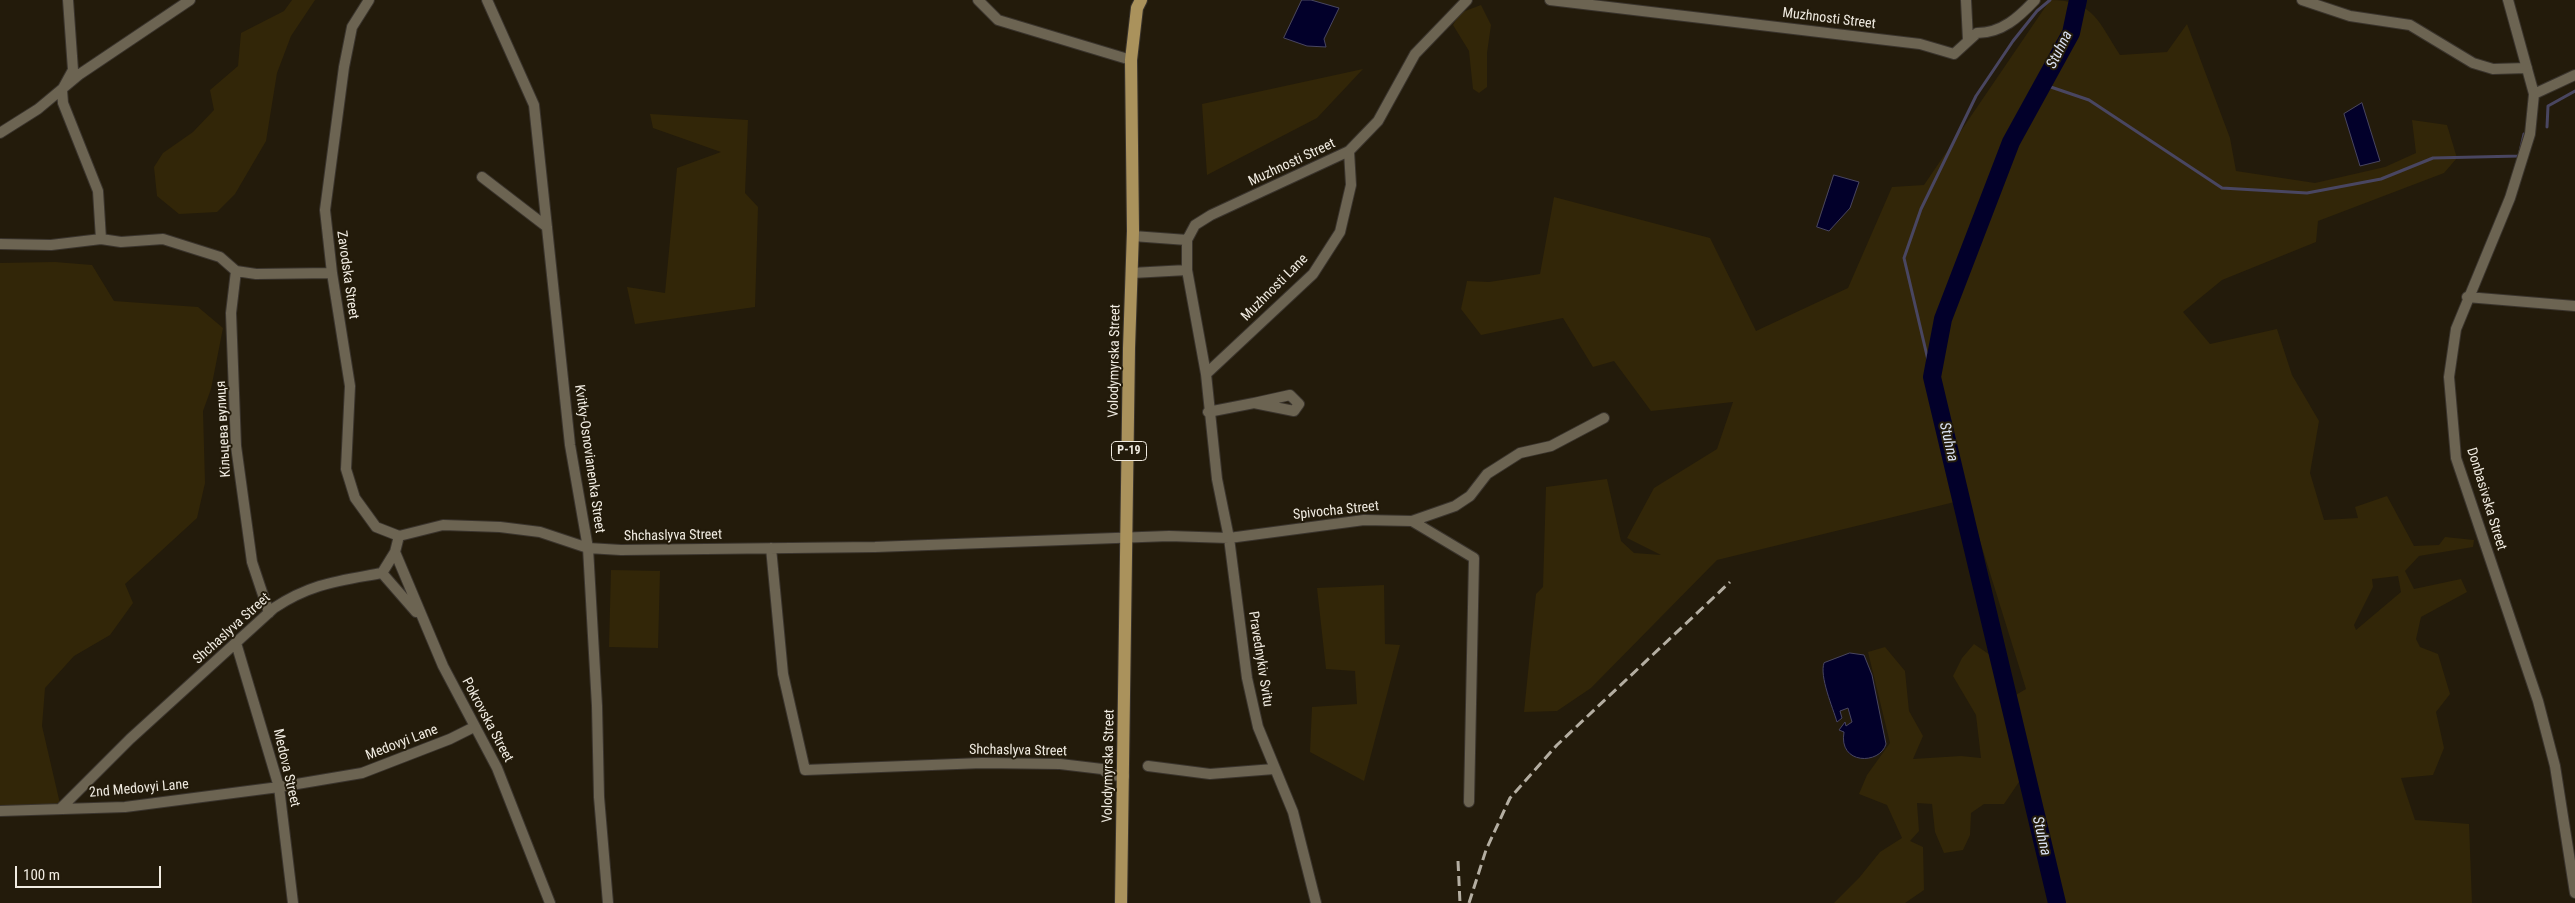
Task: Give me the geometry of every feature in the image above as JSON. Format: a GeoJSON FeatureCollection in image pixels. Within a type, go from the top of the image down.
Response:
{"type":"FeatureCollection","features":[{"type":"Feature","properties":{"kind":"main road","name":"Volodymyrska Street"},"geometry":{"type":"LineString","coordinates":[[1121,903],[1133,236],[1131,60],[1137,8],[1140,0]]}},
{"type":"Feature","properties":{"kind":"street"},"geometry":{"type":"LineString","coordinates":[[68,0],[73,70],[62,90],[63,103],[98,191],[101,239]]}},
{"type":"Feature","properties":{"kind":"street"},"geometry":{"type":"LineString","coordinates":[[0,133],[38,109],[80,74],[190,0]]}},
{"type":"Feature","properties":{"kind":"street","name":"Zavodska Street"},"geometry":{"type":"LineString","coordinates":[[369,0],[352,27],[331,158],[325,210],[332,273],[350,386],[346,469],[355,498],[376,527],[399,536]]}},
{"type":"Feature","properties":{"kind":"street","name":"Kvitky-Osnovianenka Street"},"geometry":{"type":"LineString","coordinates":[[487,0],[534,105],[570,445],[588,548],[599,797],[608,903]]}},
{"type":"Feature","properties":{"kind":"street"},"geometry":{"type":"LineString","coordinates":[[978,0],[998,20],[1131,60]]}},
{"type":"Feature","properties":{"kind":"street","name":"Muzhnosti Street"},"geometry":{"type":"LineString","coordinates":[[1187,240],[1196,225],[1211,215],[1349,151],[1378,121],[1415,54],[1467,0]]}},
{"type":"Feature","properties":{"kind":"street","name":"Muzhnosti Street"},"geometry":{"type":"LineString","coordinates":[[1550,0],[1920,44],[1954,54],[1968,40]]}},
{"type":"Feature","properties":{"kind":"street"},"geometry":{"type":"LineString","coordinates":[[1966,0],[1968,40]]}},
{"type":"Feature","properties":{"kind":"street"},"geometry":{"type":"LineString","coordinates":[[1968,40],[1977,32],[1990,33],[2002,28],[2035,0]]}},
{"type":"Feature","properties":{"kind":"street"},"geometry":{"type":"LineString","coordinates":[[2302,0],[2350,16],[2410,25],[2472,63],[2493,69],[2528,68]]}},
{"type":"Feature","properties":{"kind":"street","name":"Donbasivska Street"},"geometry":{"type":"LineString","coordinates":[[2508,0],[2534,94],[2530,134],[2510,198],[2467,297],[2456,329],[2449,377],[2456,458],[2538,701],[2555,766],[2575,893]]}},
{"type":"Feature","properties":{"kind":"street"},"geometry":{"type":"LineString","coordinates":[[2534,94],[2575,75]]}},
{"type":"Feature","properties":{"kind":"street","name":"Muzhnosti Lane"},"geometry":{"type":"LineString","coordinates":[[1206,374],[1313,274],[1340,232],[1351,185],[1349,151]]}},
{"type":"Feature","properties":{"kind":"street"},"geometry":{"type":"LineString","coordinates":[[482,177],[547,227]]}},
{"type":"Feature","properties":{"kind":"street"},"geometry":{"type":"LineString","coordinates":[[1133,236],[1187,240]]}},
{"type":"Feature","properties":{"kind":"street"},"geometry":{"type":"LineString","coordinates":[[0,244],[51,245],[101,239],[121,242],[163,239],[220,257],[236,271],[256,274],[332,273]]}},
{"type":"Feature","properties":{"kind":"street","name":"Pravednykiv Svitu"},"geometry":{"type":"LineString","coordinates":[[1187,240],[1187,270],[1206,374],[1208,412],[1217,479],[1229,538],[1247,678],[1258,726],[1293,812],[1316,903]]}},
{"type":"Feature","properties":{"kind":"street"},"geometry":{"type":"LineString","coordinates":[[1132,274],[1187,270]]}},
{"type":"Feature","properties":{"kind":"street","name":"Кільцева вулиця"},"geometry":{"type":"LineString","coordinates":[[236,271],[231,313],[236,446],[252,562],[269,613]]}},
{"type":"Feature","properties":{"kind":"street"},"geometry":{"type":"LineString","coordinates":[[2467,297],[2575,306]]}},
{"type":"Feature","properties":{"kind":"street"},"geometry":{"type":"LineString","coordinates":[[1208,412],[1254,403]]}},
{"type":"Feature","properties":{"kind":"street"},"geometry":{"type":"LineString","coordinates":[[1412,521],[1455,506],[1470,496],[1487,474],[1520,453],[1551,446],[1604,418]]}},
{"type":"Feature","properties":{"kind":"street","name":"Spivocha Street"},"geometry":{"type":"LineString","coordinates":[[1127,538],[1229,538],[1364,520],[1412,521],[1474,558],[1469,802]]}},
{"type":"Feature","properties":{"kind":"street","name":"Shchaslyva Street"},"geometry":{"type":"LineString","coordinates":[[399,536],[443,525],[500,527],[540,532],[588,548],[621,550],[884,547],[1127,538]]}},
{"type":"Feature","properties":{"kind":"street"},"geometry":{"type":"LineString","coordinates":[[399,536],[395,552],[382,573],[422,619]]}},
{"type":"Feature","properties":{"kind":"street","name":"Shchaslyva Street"},"geometry":{"type":"LineString","coordinates":[[771,548],[783,674],[805,770],[982,762],[1060,764],[1102,769],[1110,775],[1124,776]]}},
{"type":"Feature","properties":{"kind":"street","name":"Pokrovska Street"},"geometry":{"type":"LineString","coordinates":[[395,552],[422,619],[474,727],[497,768],[550,903]]}},
{"type":"Feature","properties":{"kind":"street","name":"Shchaslyva Street"},"geometry":{"type":"LineString","coordinates":[[61,808],[130,739],[269,613],[297,593],[327,583],[382,573]]}},
{"type":"Feature","properties":{"kind":"street","name":"Medova Street"},"geometry":{"type":"LineString","coordinates":[[236,643],[279,787],[293,903]]}},
{"type":"Feature","properties":{"kind":"street","name":"Medovyi Lane"},"geometry":{"type":"LineString","coordinates":[[279,787],[362,773],[450,739],[474,727]]}},
{"type":"Feature","properties":{"kind":"street"},"geometry":{"type":"LineString","coordinates":[[1148,766],[1210,774],[1274,769]]}},
{"type":"Feature","properties":{"kind":"street","name":"2nd Medovyi Lane"},"geometry":{"type":"LineString","coordinates":[[0,811],[125,807],[279,787]]}},
{"type":"Feature","properties":{"kind":"shaded area"},"geometry":{"type":"Polygon","coordinates":[[[292,0],[315,0],[291,36],[277,73],[266,141],[235,194],[217,212],[179,214],[157,196],[154,167],[163,153],[193,132],[214,110],[210,90],[238,66],[241,33],[284,11],[292,0]]]}},
{"type":"Feature","properties":{"kind":"shaded area"},"geometry":{"type":"Polygon","coordinates":[[[2050,0],[2077,4],[2094,15],[2120,55],[2167,52],[2187,24],[2230,138],[2236,171],[2315,183],[2385,167],[2416,153],[2412,120],[2447,125],[2457,158],[2444,173],[2318,221],[2316,242],[2222,280],[2183,312],[2210,344],[2277,329],[2292,375],[2319,421],[2310,473],[2324,520],[2358,518],[2355,507],[2387,496],[2414,546],[2439,545],[2445,537],[2474,540],[2473,547],[2419,556],[2405,571],[2414,589],[2461,579],[2467,592],[2421,617],[2416,639],[2420,647],[2438,654],[2450,694],[2436,712],[2444,748],[2433,775],[2401,778],[2415,820],[2469,824],[2472,903],[2065,903],[2014,696],[2026,689],[1967,499],[1717,560],[1591,688],[1557,711],[1524,712],[1536,594],[1543,587],[1546,487],[1607,479],[1621,541],[1634,553],[1661,555],[1627,538],[1654,488],[1717,449],[1733,402],[1651,411],[1614,361],[1593,367],[1563,318],[1481,335],[1461,309],[1467,281],[1489,282],[1540,274],[1554,197],[1710,238],[1756,331],[1848,288],[1892,187],[1924,185],[2050,0]],[[2398,576],[2372,579],[2373,587],[2354,625],[2356,630],[2401,592],[2398,576]]]}},
{"type":"Feature","properties":{"kind":"shaded area"},"geometry":{"type":"Polygon","coordinates":[[[1481,5],[1491,25],[1487,53],[1487,87],[1479,93],[1473,89],[1469,51],[1453,25],[1460,13],[1481,5]]]}},
{"type":"Feature","properties":{"kind":"shaded area"},"geometry":{"type":"Polygon","coordinates":[[[1363,69],[1317,118],[1207,175],[1202,104],[1363,69]]]}},
{"type":"Feature","properties":{"kind":"shaded area"},"geometry":{"type":"Polygon","coordinates":[[[650,114],[748,120],[745,193],[758,207],[755,307],[635,324],[627,287],[665,293],[677,168],[721,152],[653,128],[650,114]]]}},
{"type":"Feature","properties":{"kind":"shaded area"},"geometry":{"type":"Polygon","coordinates":[[[55,262],[92,265],[114,301],[198,307],[223,328],[211,389],[203,411],[205,483],[197,518],[125,584],[133,603],[110,635],[74,656],[45,688],[42,726],[61,808],[0,807],[0,263],[55,262]]]}},
{"type":"Feature","properties":{"kind":"shaded area"},"geometry":{"type":"Polygon","coordinates":[[[611,570],[660,571],[658,648],[609,647],[611,570]]]}},
{"type":"Feature","properties":{"kind":"shaded area"},"geometry":{"type":"Polygon","coordinates":[[[1384,585],[1385,644],[1400,645],[1364,781],[1310,752],[1312,707],[1357,704],[1355,671],[1326,669],[1317,588],[1384,585]]]}},
{"type":"Feature","properties":{"kind":"shaded area"},"geometry":{"type":"Polygon","coordinates":[[[1974,644],[1993,657],[2021,779],[2004,804],[1984,804],[1971,813],[1970,835],[1963,850],[1944,853],[1935,832],[1932,804],[1917,803],[1919,831],[1910,841],[1923,847],[1924,890],[1905,903],[1834,903],[1859,878],[1880,852],[1902,838],[1887,805],[1859,794],[1867,775],[1890,743],[1868,652],[1885,647],[1905,671],[1909,711],[1923,736],[1913,759],[1961,756],[1981,758],[1976,715],[1953,676],[1962,658],[1974,644]]]}},
{"type":"Feature","properties":{"kind":"water"},"geometry":{"type":"Polygon","coordinates":[[[1302,0],[1311,0],[1339,8],[1324,39],[1326,47],[1307,46],[1284,38],[1302,0]]]}},
{"type":"Feature","properties":{"kind":"water"},"geometry":{"type":"Polygon","coordinates":[[[2362,103],[2380,161],[2360,166],[2344,114],[2362,103]]]}},
{"type":"Feature","properties":{"kind":"water"},"geometry":{"type":"Polygon","coordinates":[[[1834,175],[1859,182],[1850,208],[1829,231],[1817,227],[1834,175]]]}},
{"type":"Feature","properties":{"kind":"water"},"geometry":{"type":"Polygon","coordinates":[[[1850,653],[1864,655],[1872,675],[1886,744],[1876,756],[1868,758],[1853,756],[1847,751],[1844,743],[1844,732],[1839,730],[1845,722],[1846,726],[1852,722],[1848,708],[1840,711],[1842,718],[1837,722],[1823,676],[1824,663],[1850,653]]]}},
{"type":"Feature","properties":{"kind":"waterway"},"geometry":{"type":"LineString","coordinates":[[1932,377],[1904,258],[1921,209],[1976,96],[2013,41],[2037,11],[2050,0]]}},
{"type":"Feature","properties":{"kind":"waterway","name":"Stuhna"},"geometry":{"type":"LineString","coordinates":[[2057,903],[1932,377],[1943,319],[2011,142],[2071,33],[2078,0]]}},
{"type":"Feature","properties":{"kind":"waterway"},"geometry":{"type":"LineString","coordinates":[[2042,84],[2089,100],[2222,188],[2307,193],[2381,179],[2433,158],[2519,156],[2524,134]]}},
{"type":"Feature","properties":{"kind":"waterway"},"geometry":{"type":"LineString","coordinates":[[2547,127],[2548,106],[2575,91]]}},
{"type":"Feature","properties":{"kind":"railway"},"geometry":{"type":"LineString","coordinates":[[1469,903],[1486,850],[1510,798],[1557,745],[1730,582]]}},
{"type":"Feature","properties":{"kind":"railway"},"geometry":{"type":"LineString","coordinates":[[1458,861],[1460,903]]}}]}
